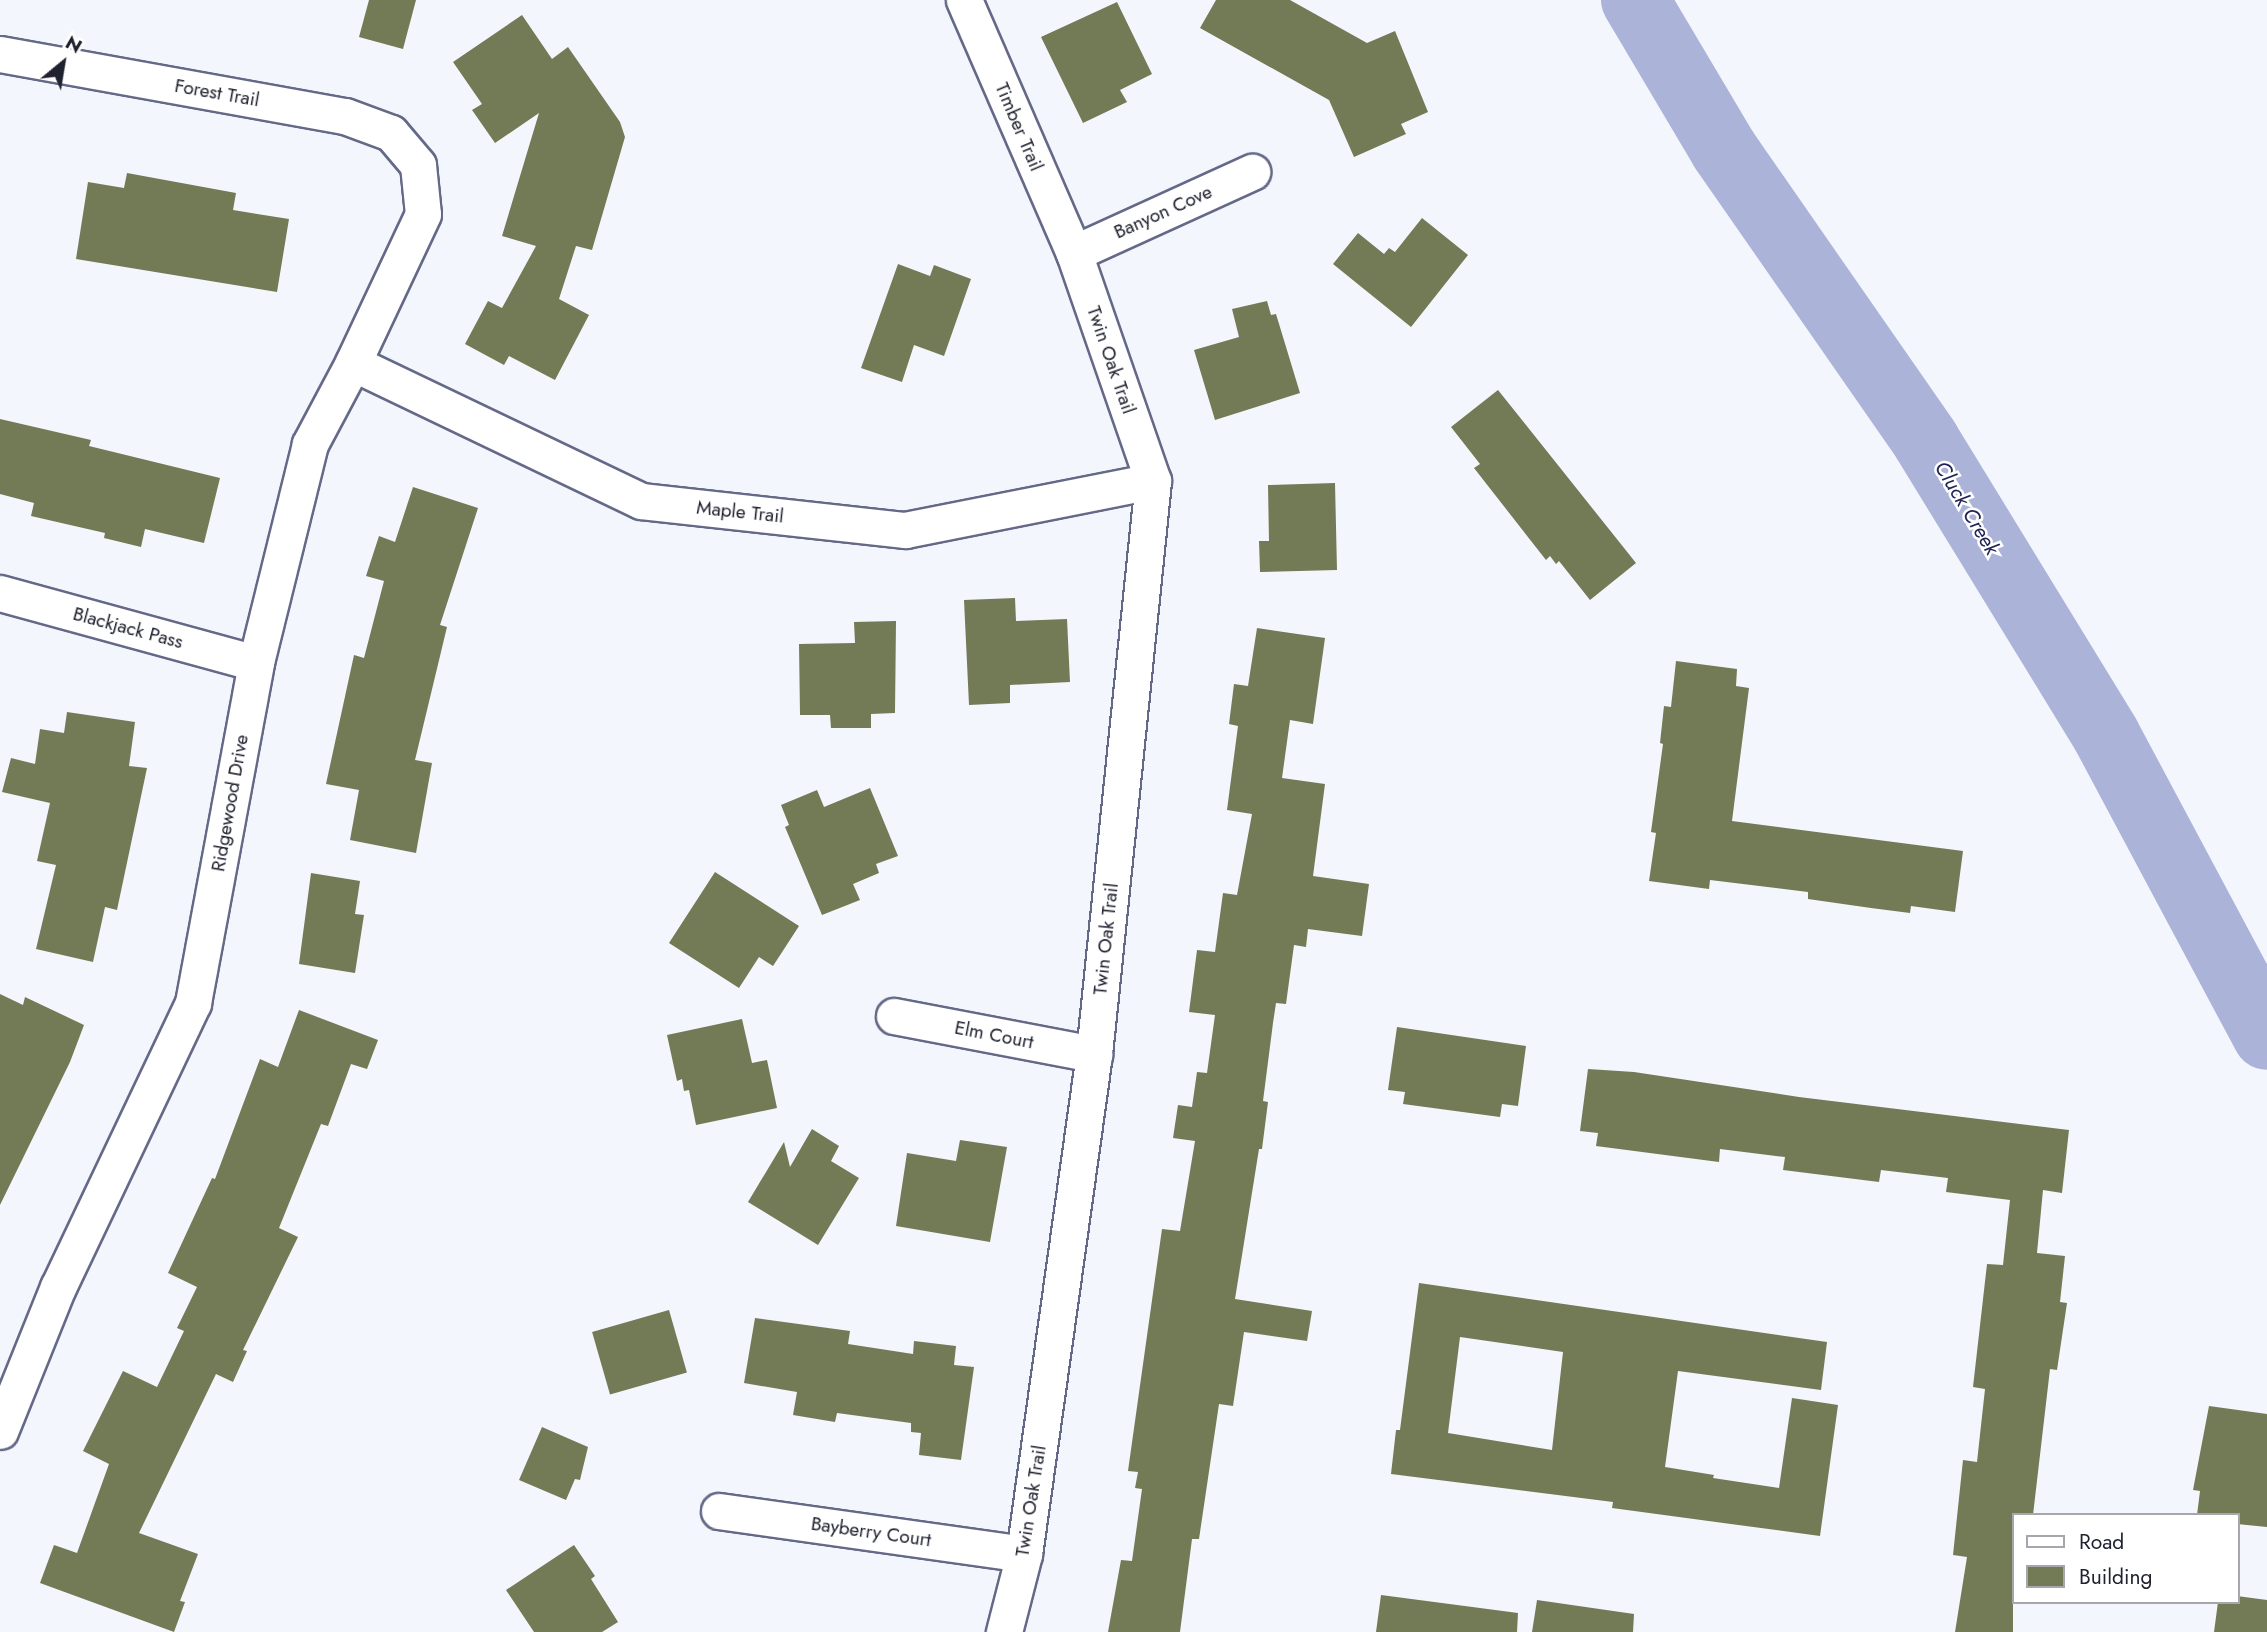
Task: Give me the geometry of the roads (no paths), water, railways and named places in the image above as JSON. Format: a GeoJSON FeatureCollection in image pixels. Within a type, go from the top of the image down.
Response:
{"type":"FeatureCollection","features":[{"type":"Feature","properties":{"kind":"street","name":"Timber Trail"},"geometry":{"type":"LineString","coordinates":[[964,0],[1074,253]]}},
{"type":"Feature","properties":{"kind":"street","name":"Forest Trail"},"geometry":{"type":"LineString","coordinates":[[0,54],[345,116],[391,133],[418,165]]}},
{"type":"Feature","properties":{"kind":"street","name":"Ridgewood Drive"},"geometry":{"type":"LineString","coordinates":[[0,1431],[58,1287],[193,1003],[256,663],[310,444],[354,363],[423,214],[418,165]]}},
{"type":"Feature","properties":{"kind":"street","name":"Banyon Cove"},"geometry":{"type":"LineString","coordinates":[[1074,253],[1252,172]]}},
{"type":"Feature","properties":{"kind":"street","name":"Twin Oak Trail"},"geometry":{"type":"LineString","coordinates":[[1004,1632],[1024,1554],[1094,1054],[1153,481],[1074,253]]}},
{"type":"Feature","properties":{"kind":"street","name":"Maple Trail"},"geometry":{"type":"LineString","coordinates":[[354,363],[641,501],[905,530],[1153,481]]}},
{"type":"Feature","properties":{"kind":"street","name":"Blackjack Pass"},"geometry":{"type":"LineString","coordinates":[[0,593],[256,663]]}},
{"type":"Feature","properties":{"kind":"street","name":"Elm Court"},"geometry":{"type":"LineString","coordinates":[[894,1016],[1094,1054]]}},
{"type":"Feature","properties":{"kind":"street","name":"Bayberry Court"},"geometry":{"type":"LineString","coordinates":[[719,1511],[1024,1554]]}},
{"type":"Feature","properties":{"kind":"waterway","name":"Cluck Creek"},"geometry":{"type":"LineString","coordinates":[[1635,0],[1724,150],[1926,441],[2106,735],[2267,1036]]}}]}
